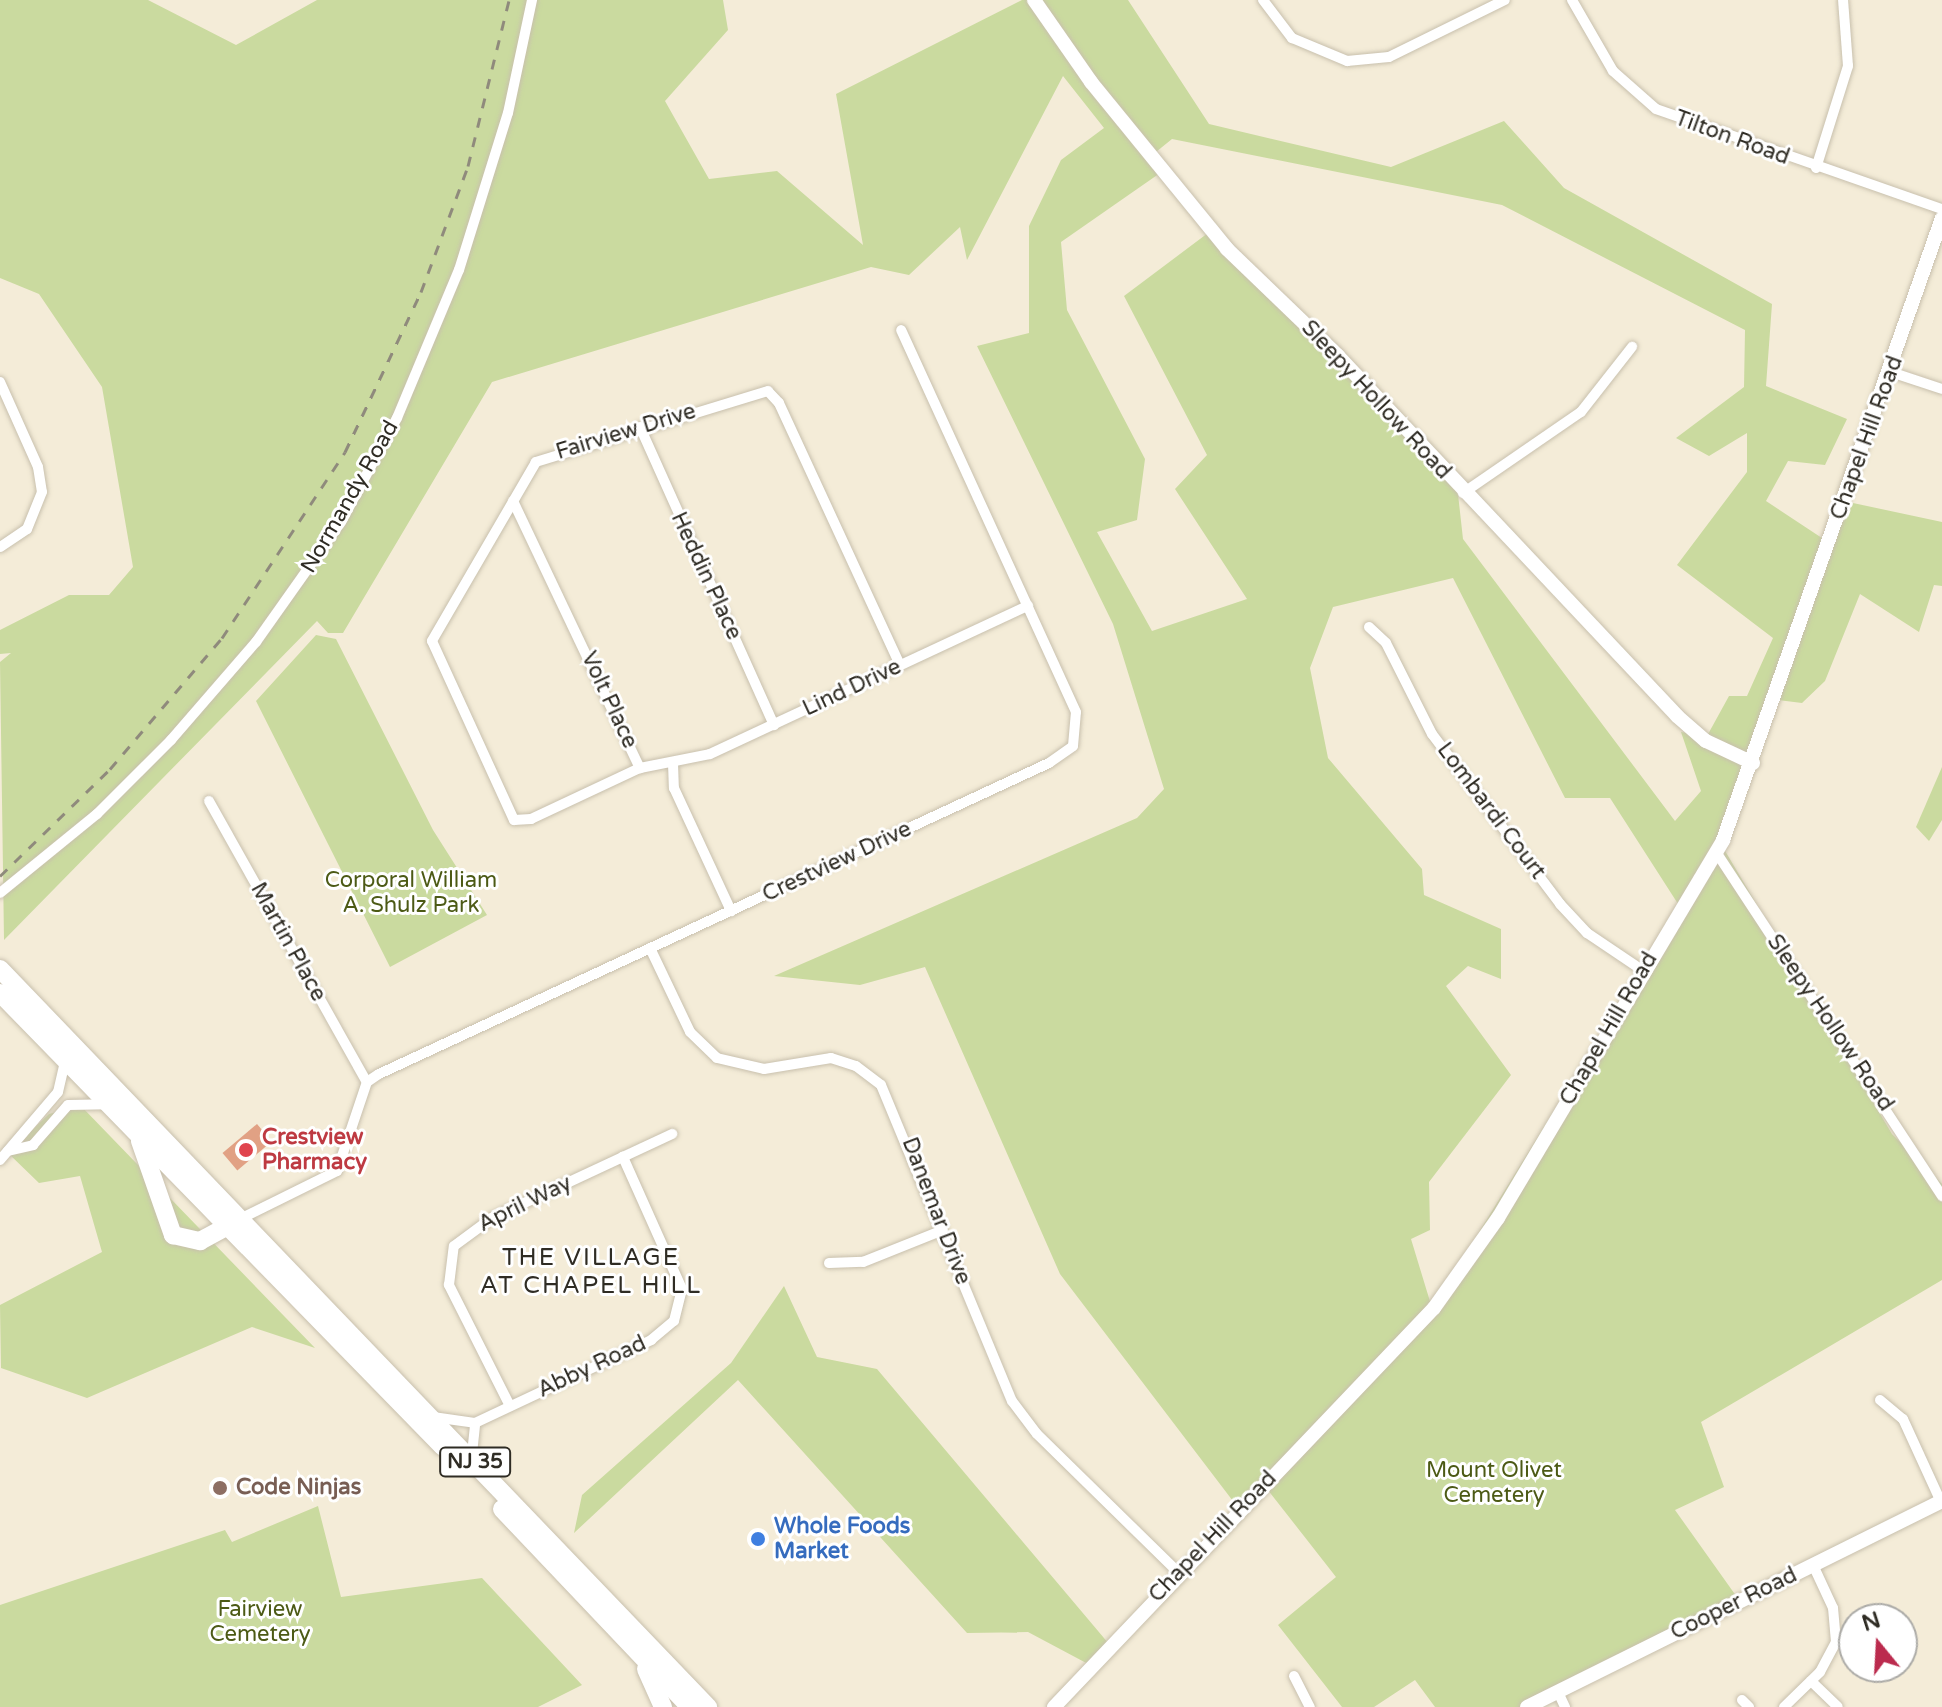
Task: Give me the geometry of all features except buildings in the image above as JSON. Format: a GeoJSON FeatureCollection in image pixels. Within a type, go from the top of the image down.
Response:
{"type":"FeatureCollection","features":[{"type":"Feature","properties":{"kind":"highway","name":"NJ 35"},"geometry":{"type":"LineString","coordinates":[[0,969],[690,1707]]}},
{"type":"Feature","properties":{"kind":"highway","name":"NJ 35"},"geometry":{"type":"LineString","coordinates":[[0,993],[140,1138],[237,1222],[431,1416],[708,1707]]}},
{"type":"Feature","properties":{"kind":"highway"},"geometry":{"type":"LineString","coordinates":[[140,1138],[164,1224],[173,1235],[200,1241],[237,1222]]}},
{"type":"Feature","properties":{"kind":"highway"},"geometry":{"type":"LineString","coordinates":[[627,1639],[663,1707]]}},
{"type":"Feature","properties":{"kind":"street","name":"Normandy Road"},"geometry":{"type":"LineString","coordinates":[[0,893],[97,814],[171,740],[256,642],[341,522],[397,418],[459,270],[508,113],[532,0]]}},
{"type":"Feature","properties":{"kind":"street","name":"Sleepy Hollow Road"},"geometry":{"type":"LineString","coordinates":[[1034,0],[1203,222],[1677,716],[1706,741],[1753,763]]}},
{"type":"Feature","properties":{"kind":"street"},"geometry":{"type":"LineString","coordinates":[[1263,0],[1292,38],[1347,61],[1389,57],[1505,0]]}},
{"type":"Feature","properties":{"kind":"street","name":"Tilton Road"},"geometry":{"type":"LineString","coordinates":[[1572,0],[1613,71],[1656,109],[1816,168],[1942,209]]}},
{"type":"Feature","properties":{"kind":"street"},"geometry":{"type":"LineString","coordinates":[[1816,168],[1848,66],[1843,0]]}},
{"type":"Feature","properties":{"kind":"street","name":"Chapel Hill Road"},"geometry":{"type":"LineString","coordinates":[[1054,1707],[1178,1572],[1434,1308],[1498,1218],[1642,970],[1716,852],[1753,763],[1942,218]]}},
{"type":"Feature","properties":{"kind":"street","name":"Crestview Drive"},"geometry":{"type":"LineString","coordinates":[[367,1082],[1070,750],[1079,721],[901,330]]}},
{"type":"Feature","properties":{"kind":"street"},"geometry":{"type":"LineString","coordinates":[[1463,493],[1581,412],[1632,347]]}},
{"type":"Feature","properties":{"kind":"street"},"geometry":{"type":"LineString","coordinates":[[1891,372],[1942,389]]}},
{"type":"Feature","properties":{"kind":"street"},"geometry":{"type":"LineString","coordinates":[[0,382],[38,467],[42,492],[27,529],[0,547]]}},
{"type":"Feature","properties":{"kind":"street","name":"Fairview Drive"},"geometry":{"type":"LineString","coordinates":[[640,768],[531,819],[514,820],[432,641],[513,501],[543,457],[768,391],[779,403],[900,665]]}},
{"type":"Feature","properties":{"kind":"street","name":"Heddin Place"},"geometry":{"type":"LineString","coordinates":[[640,427],[774,725]]}},
{"type":"Feature","properties":{"kind":"street","name":"Volt Place"},"geometry":{"type":"LineString","coordinates":[[513,501],[640,768],[673,763]]}},
{"type":"Feature","properties":{"kind":"street","name":"Lind Drive"},"geometry":{"type":"LineString","coordinates":[[673,763],[774,725],[1028,606]]}},
{"type":"Feature","properties":{"kind":"street","name":"Lombardi Court"},"geometry":{"type":"LineString","coordinates":[[1369,627],[1386,643],[1432,734],[1560,904],[1601,945],[1642,970]]}},
{"type":"Feature","properties":{"kind":"street"},"geometry":{"type":"LineString","coordinates":[[673,763],[674,788],[731,911]]}},
{"type":"Feature","properties":{"kind":"street","name":"Martin Place"},"geometry":{"type":"LineString","coordinates":[[209,801],[367,1082]]}},
{"type":"Feature","properties":{"kind":"street","name":"Sleepy Hollow Road"},"geometry":{"type":"LineString","coordinates":[[1716,852],[1942,1196]]}},
{"type":"Feature","properties":{"kind":"street","name":"Danemar Drive"},"geometry":{"type":"LineString","coordinates":[[650,948],[690,1032],[717,1058],[764,1069],[831,1058],[873,1077],[897,1113],[1018,1410],[1178,1572]]}},
{"type":"Feature","properties":{"kind":"street"},"geometry":{"type":"LineString","coordinates":[[4,1156],[58,1092],[65,1061]]}},
{"type":"Feature","properties":{"kind":"street"},"geometry":{"type":"LineString","coordinates":[[237,1222],[337,1171],[367,1082]]}},
{"type":"Feature","properties":{"kind":"street"},"geometry":{"type":"LineString","coordinates":[[4,1156],[33,1145],[68,1105],[107,1104]]}},
{"type":"Feature","properties":{"kind":"street","name":"April Way"},"geometry":{"type":"LineString","coordinates":[[510,1406],[449,1285],[454,1246],[492,1218],[672,1134]]}},
{"type":"Feature","properties":{"kind":"street","name":"Abby Road"},"geometry":{"type":"LineString","coordinates":[[475,1423],[651,1340],[679,1314],[682,1289],[623,1157]]}},
{"type":"Feature","properties":{"kind":"street"},"geometry":{"type":"LineString","coordinates":[[829,1263],[863,1262],[943,1230]]}},
{"type":"Feature","properties":{"kind":"street"},"geometry":{"type":"LineString","coordinates":[[1880,1400],[1903,1419],[1942,1502]]}},
{"type":"Feature","properties":{"kind":"street"},"geometry":{"type":"LineString","coordinates":[[431,1416],[475,1423],[469,1435],[473,1460]]}},
{"type":"Feature","properties":{"kind":"street","name":"Cooper Road"},"geometry":{"type":"LineString","coordinates":[[1527,1707],[1942,1502]]}},
{"type":"Feature","properties":{"kind":"street"},"geometry":{"type":"LineString","coordinates":[[1784,1707],[1830,1659],[1837,1631],[1813,1565]]}},
{"type":"Feature","properties":{"kind":"street"},"geometry":{"type":"LineString","coordinates":[[1294,1676],[1310,1707]]}},
{"type":"Feature","properties":{"kind":"street"},"geometry":{"type":"LineString","coordinates":[[1811,1681],[1838,1707]]}},
{"type":"Feature","properties":{"kind":"street"},"geometry":{"type":"LineString","coordinates":[[1558,1692],[1565,1707]]}},
{"type":"Feature","properties":{"kind":"green space","name":"Mount Olivet Cemetery"},"geometry":{"type":"Polygon","coordinates":[[[0,0],[148,0],[236,45],[317,0],[723,0],[728,30],[665,101],[709,179],[777,171],[863,245],[836,94],[1022,0],[1128,0],[1209,124],[1391,167],[1504,121],[1564,188],[1772,304],[1766,386],[1847,419],[1825,465],[1788,461],[1766,501],[1831,544],[1853,503],[1942,522],[1942,586],[1934,585],[1919,632],[1860,594],[1825,681],[1802,703],[1777,700],[1718,839],[1892,1134],[1942,1184],[1942,1280],[1701,1422],[1724,1487],[1675,1510],[1739,1600],[1523,1707],[1435,1707],[1415,1680],[1374,1707],[1342,1707],[1278,1625],[1336,1577],[1264,1485],[1239,1509],[1060,1274],[925,967],[860,985],[774,976],[1137,818],[1164,789],[1113,624],[977,346],[1029,333],[1029,226],[1061,160],[1104,128],[1063,76],[967,260],[960,227],[909,275],[871,267],[492,382],[343,633],[328,633],[317,621],[4,940],[0,662],[11,653],[0,654],[0,630],[69,595],[109,595],[133,567],[102,387],[39,294],[0,278],[0,0]],[[1172,139],[1151,156],[1163,171],[1061,242],[1067,310],[1145,459],[1137,520],[1097,532],[1152,631],[1247,599],[1175,489],[1207,455],[1124,296],[1212,230],[1457,485],[1463,539],[1675,821],[1701,791],[1681,732],[1707,736],[1729,696],[1747,696],[1773,638],[1677,565],[1747,472],[1747,433],[1709,456],[1676,438],[1744,387],[1745,330],[1502,205],[1172,139]],[[1453,578],[1333,607],[1310,668],[1328,758],[1422,869],[1424,895],[1501,929],[1501,979],[1468,966],[1446,986],[1511,1075],[1429,1182],[1430,1230],[1411,1239],[1432,1308],[1680,907],[1610,798],[1565,798],[1453,578]]]}},
{"type":"Feature","properties":{"kind":"green space","name":"Corporal William A. Shulz Park"},"geometry":{"type":"Polygon","coordinates":[[[316,635],[336,639],[433,830],[487,915],[390,967],[256,701],[316,635]]]}},
{"type":"Feature","properties":{"kind":"green space"},"geometry":{"type":"Polygon","coordinates":[[[1942,767],[1942,820],[1929,841],[1916,827],[1942,767]]]}},
{"type":"Feature","properties":{"kind":"green space"},"geometry":{"type":"Polygon","coordinates":[[[81,1106],[315,1348],[252,1327],[87,1398],[1,1368],[0,1305],[102,1252],[80,1176],[39,1183],[8,1153],[49,1114],[81,1106]]]}},
{"type":"Feature","properties":{"kind":"green space"},"geometry":{"type":"Polygon","coordinates":[[[784,1286],[817,1357],[877,1369],[1109,1644],[1090,1665],[1028,1632],[967,1633],[738,1380],[574,1533],[582,1495],[731,1363],[784,1286]]]}},
{"type":"Feature","properties":{"kind":"green space","name":"Fairview Cemetery"},"geometry":{"type":"Polygon","coordinates":[[[318,1506],[341,1597],[482,1578],[582,1685],[538,1707],[0,1707],[0,1605],[225,1530],[232,1542],[318,1506]]]}},
{"type":"Feature","properties":{"kind":"railway"},"geometry":{"type":"LineString","coordinates":[[0,876],[110,769],[222,638],[345,452],[421,292],[468,166],[509,0]]}},
{"type":"Feature","properties":{"kind":"place","name":"Crestview Pharmacy"},"geometry":{"type":"Point","coordinates":[246,1150]}},
{"type":"Feature","properties":{"kind":"place","name":"Code Ninjas"},"geometry":{"type":"Point","coordinates":[220,1488]}},
{"type":"Feature","properties":{"kind":"place","name":"Whole Foods Market"},"geometry":{"type":"Point","coordinates":[758,1539]}},
{"type":"Feature","properties":{"kind":"district","name":"THE VILLAGE AT CHAPEL HILL"},"geometry":{"type":"Point","coordinates":[591,1272]}}]}
